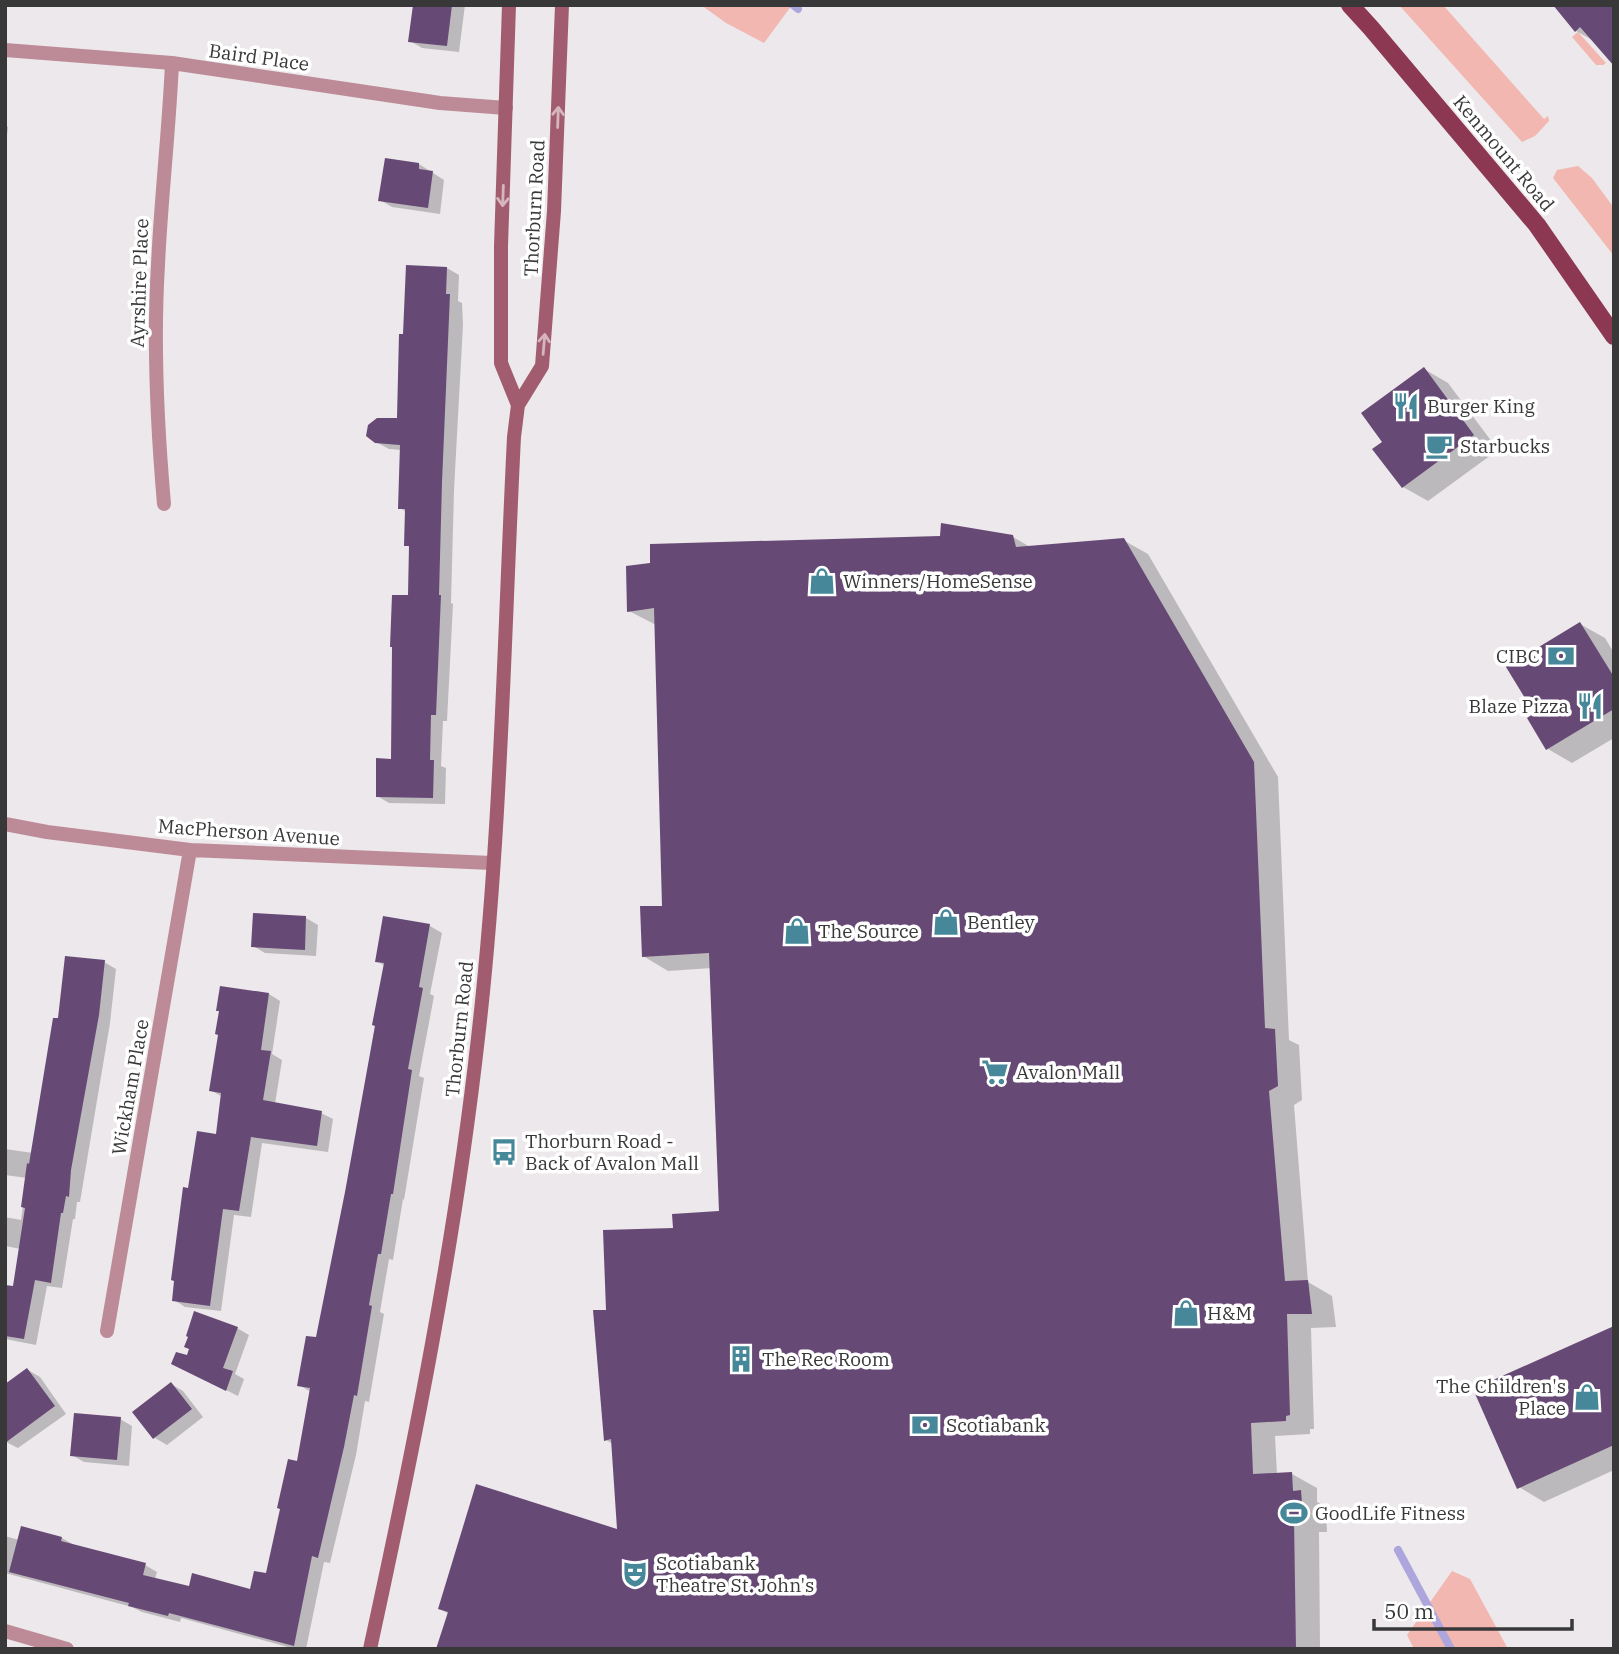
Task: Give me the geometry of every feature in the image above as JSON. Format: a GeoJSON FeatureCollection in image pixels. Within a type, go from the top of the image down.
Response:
{"type":"FeatureCollection","features":[{"type":"Feature","properties":{"kind":"main road","name":"Thorburn Road"},"geometry":{"type":"LineString","coordinates":[[509,5],[501,363],[518,405]]}},
{"type":"Feature","properties":{"kind":"main road","name":"Thorburn Road"},"geometry":{"type":"LineString","coordinates":[[370,1649],[400,1511],[449,1241],[479,1034],[492,863],[514,437],[518,405],[542,366],[554,211],[562,5]]}},
{"type":"Feature","properties":{"kind":"main road","name":"Kenmount Road"},"geometry":{"type":"LineString","coordinates":[[1350,5],[1537,225],[1614,336]]}},
{"type":"Feature","properties":{"kind":"street","name":"Baird Place"},"geometry":{"type":"LineString","coordinates":[[5,50],[172,63],[440,103],[506,108]]}},
{"type":"Feature","properties":{"kind":"street","name":"Ayrshire Place"},"geometry":{"type":"LineString","coordinates":[[164,504],[156,378],[156,322],[172,63]]}},
{"type":"Feature","properties":{"kind":"street","name":"MacPherson Avenue"},"geometry":{"type":"LineString","coordinates":[[5,824],[190,850],[492,863]]}},
{"type":"Feature","properties":{"kind":"street","name":"Wickham Place"},"geometry":{"type":"LineString","coordinates":[[107,1331],[190,850]]}},
{"type":"Feature","properties":{"kind":"street"},"geometry":{"type":"LineString","coordinates":[[9,1649],[9,1632],[67,1649]]}},
{"type":"Feature","properties":{"kind":"shaded area"},"geometry":{"type":"Polygon","coordinates":[[[701,5],[792,5],[764,43],[726,23],[701,5]]]}},
{"type":"Feature","properties":{"kind":"shaded area"},"geometry":{"type":"Polygon","coordinates":[[[1399,5],[1443,5],[1544,119],[1548,116],[1549,121],[1535,136],[1522,142],[1399,5]]]}},
{"type":"Feature","properties":{"kind":"shaded area"},"geometry":{"type":"Polygon","coordinates":[[[1578,32],[1606,63],[1596,65],[1572,37],[1578,32]]]}},
{"type":"Feature","properties":{"kind":"shaded area"},"geometry":{"type":"Polygon","coordinates":[[[1578,166],[1592,178],[1614,208],[1614,256],[1553,178],[1557,170],[1578,166]]]}},
{"type":"Feature","properties":{"kind":"shaded area"},"geometry":{"type":"Polygon","coordinates":[[[1452,1571],[1470,1579],[1508,1649],[1414,1649],[1407,1635],[1452,1571]]]}},
{"type":"Feature","properties":{"kind":"building"},"geometry":{"type":"Polygon","coordinates":[[[413,5],[452,5],[447,46],[408,42],[413,5]]]}},
{"type":"Feature","properties":{"kind":"building"},"geometry":{"type":"Polygon","coordinates":[[[1553,5],[1614,5],[1614,66],[1580,27],[1575,32],[1553,5]]]}},
{"type":"Feature","properties":{"kind":"building"},"geometry":{"type":"Polygon","coordinates":[[[385,158],[419,163],[419,169],[433,171],[428,208],[378,201],[385,158]]]}},
{"type":"Feature","properties":{"kind":"building"},"geometry":{"type":"Polygon","coordinates":[[[406,265],[447,267],[446,294],[450,294],[436,715],[431,715],[433,798],[376,797],[376,758],[391,759],[392,595],[408,595],[409,546],[404,546],[405,509],[398,509],[400,445],[375,443],[366,436],[368,425],[377,418],[397,418],[399,334],[403,334],[406,265]]]}},
{"type":"Feature","properties":{"kind":"building"},"geometry":{"type":"Polygon","coordinates":[[[1424,367],[1474,435],[1402,488],[1372,449],[1382,442],[1361,413],[1424,367]]]}},
{"type":"Feature","properties":{"kind":"building","name":"Avalon Mall"},"geometry":{"type":"Polygon","coordinates":[[[941,523],[1013,535],[1016,547],[1124,538],[1254,762],[1265,1028],[1275,1029],[1278,1086],[1269,1091],[1285,1281],[1308,1280],[1312,1314],[1287,1314],[1290,1415],[1286,1416],[1286,1421],[1251,1423],[1253,1474],[1292,1472],[1293,1491],[1301,1490],[1303,1518],[1294,1519],[1296,1649],[436,1649],[448,1612],[438,1609],[476,1484],[617,1529],[611,1439],[604,1441],[593,1310],[606,1310],[603,1230],[673,1228],[672,1214],[719,1211],[709,953],[642,957],[640,906],[662,906],[654,608],[627,612],[626,566],[650,563],[650,544],[940,536],[941,523]]]}},
{"type":"Feature","properties":{"kind":"building"},"geometry":{"type":"Polygon","coordinates":[[[1580,622],[1614,677],[1614,709],[1546,750],[1527,718],[1534,713],[1506,667],[1580,622]]]}},
{"type":"Feature","properties":{"kind":"building"},"geometry":{"type":"Polygon","coordinates":[[[253,913],[306,916],[305,950],[251,947],[253,913]]]}},
{"type":"Feature","properties":{"kind":"building"},"geometry":{"type":"Polygon","coordinates":[[[383,916],[430,924],[419,987],[423,988],[408,1069],[412,1070],[393,1194],[381,1254],[378,1254],[357,1396],[354,1395],[318,1558],[312,1556],[294,1646],[169,1613],[168,1616],[128,1606],[129,1603],[9,1572],[21,1526],[62,1537],[61,1541],[146,1563],[143,1575],[189,1586],[192,1573],[250,1589],[254,1571],[266,1573],[288,1459],[297,1461],[310,1388],[297,1386],[306,1336],[316,1337],[375,1026],[372,1025],[384,963],[375,962],[383,916]]]}},
{"type":"Feature","properties":{"kind":"building"},"geometry":{"type":"Polygon","coordinates":[[[65,956],[105,960],[99,1015],[71,1170],[69,1197],[66,1196],[61,1213],[51,1283],[35,1280],[24,1339],[5,1336],[5,1285],[13,1286],[25,1208],[21,1207],[27,1163],[29,1164],[53,1018],[58,1018],[65,956]]]}},
{"type":"Feature","properties":{"kind":"building"},"geometry":{"type":"Polygon","coordinates":[[[220,986],[269,993],[261,1050],[271,1051],[263,1100],[322,1111],[317,1146],[251,1137],[239,1211],[223,1209],[210,1306],[172,1301],[174,1281],[171,1280],[183,1187],[188,1188],[197,1131],[216,1134],[221,1093],[209,1091],[218,1035],[215,1034],[220,986]]]}},
{"type":"Feature","properties":{"kind":"building"},"geometry":{"type":"Polygon","coordinates":[[[194,1311],[238,1327],[223,1368],[233,1371],[226,1391],[171,1364],[176,1352],[187,1355],[189,1349],[184,1347],[194,1311]]]}},
{"type":"Feature","properties":{"kind":"building"},"geometry":{"type":"Polygon","coordinates":[[[1614,1326],[1614,1445],[1517,1489],[1473,1389],[1614,1326]]]}},
{"type":"Feature","properties":{"kind":"building"},"geometry":{"type":"Polygon","coordinates":[[[27,1368],[55,1406],[5,1443],[5,1384],[27,1368]]]}},
{"type":"Feature","properties":{"kind":"building"},"geometry":{"type":"Polygon","coordinates":[[[171,1382],[192,1409],[153,1439],[132,1412],[171,1382]]]}},
{"type":"Feature","properties":{"kind":"building"},"geometry":{"type":"Polygon","coordinates":[[[74,1413],[121,1417],[117,1460],[70,1456],[74,1413]]]}},
{"type":"Feature","properties":{"kind":"waterway"},"geometry":{"type":"LineString","coordinates":[[793,5],[798,9]]}},
{"type":"Feature","properties":{"kind":"waterway"},"geometry":{"type":"LineString","coordinates":[[1398,1550],[1451,1649]]}},
{"type":"Feature","properties":{"kind":"place","name":"Burger King"},"geometry":{"type":"Point","coordinates":[1406,406]}},
{"type":"Feature","properties":{"kind":"place","name":"Starbucks"},"geometry":{"type":"Point","coordinates":[1439,446]}},
{"type":"Feature","properties":{"kind":"place","name":"Winners/HomeSense"},"geometry":{"type":"Point","coordinates":[822,581]}},
{"type":"Feature","properties":{"kind":"place","name":"CIBC"},"geometry":{"type":"Point","coordinates":[1561,656]}},
{"type":"Feature","properties":{"kind":"place","name":"Blaze Pizza"},"geometry":{"type":"Point","coordinates":[1590,706]}},
{"type":"Feature","properties":{"kind":"place","name":"Bentley"},"geometry":{"type":"Point","coordinates":[946,922]}},
{"type":"Feature","properties":{"kind":"place","name":"The Source"},"geometry":{"type":"Point","coordinates":[797,931]}},
{"type":"Feature","properties":{"kind":"place","name":"Avalon Mall"},"geometry":{"type":"Point","coordinates":[995,1072]}},
{"type":"Feature","properties":{"kind":"place","name":"Thorburn Road - Back of Avalon Mall"},"geometry":{"type":"Point","coordinates":[504,1152]}},
{"type":"Feature","properties":{"kind":"place","name":"H&M"},"geometry":{"type":"Point","coordinates":[1186,1313]}},
{"type":"Feature","properties":{"kind":"place","name":"The Rec Room"},"geometry":{"type":"Point","coordinates":[741,1359]}},
{"type":"Feature","properties":{"kind":"place","name":"The Children's Place"},"geometry":{"type":"Point","coordinates":[1587,1397]}},
{"type":"Feature","properties":{"kind":"place","name":"Scotiabank"},"geometry":{"type":"Point","coordinates":[925,1425]}},
{"type":"Feature","properties":{"kind":"place","name":"GoodLife Fitness"},"geometry":{"type":"Point","coordinates":[1294,1513]}},
{"type":"Feature","properties":{"kind":"place","name":"Scotiabank Theatre St. John's"},"geometry":{"type":"Point","coordinates":[635,1574]}}]}
